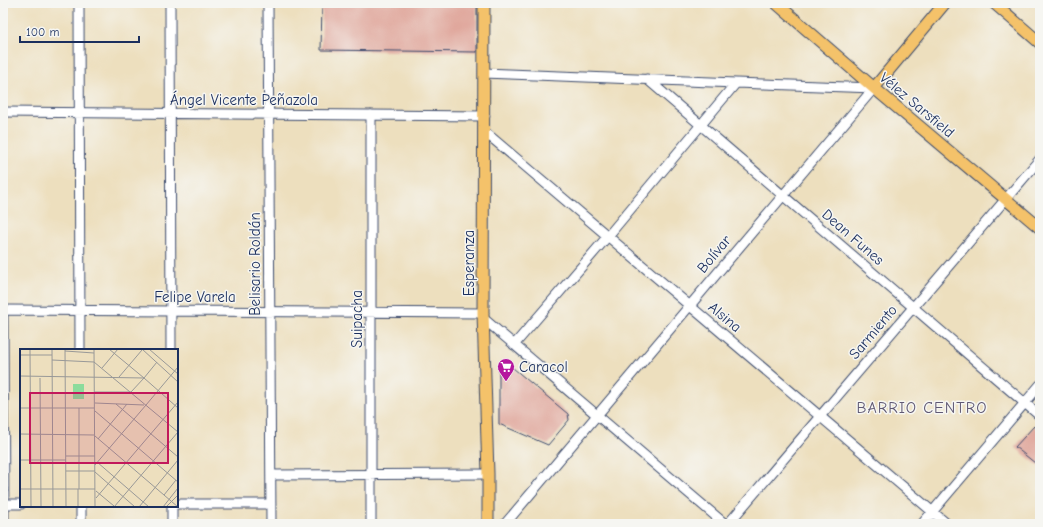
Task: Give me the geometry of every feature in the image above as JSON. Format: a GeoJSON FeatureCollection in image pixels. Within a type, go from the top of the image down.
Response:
{"type":"FeatureCollection","features":[{"type":"Feature","properties":{"kind":"main road","name":"Esperanza"},"geometry":{"type":"LineString","coordinates":[[484,3],[484,316],[488,524]]}},
{"type":"Feature","properties":{"kind":"main road","name":"Vélez Sarsfield"},"geometry":{"type":"LineString","coordinates":[[776,3],[1040,228]]}},
{"type":"Feature","properties":{"kind":"main road","name":"Bolívar"},"geometry":{"type":"LineString","coordinates":[[874,88],[945,3]]}},
{"type":"Feature","properties":{"kind":"main road"},"geometry":{"type":"LineString","coordinates":[[994,3],[1040,43]]}},
{"type":"Feature","properties":{"kind":"street"},"geometry":{"type":"LineString","coordinates":[[79,3],[80,349]]}},
{"type":"Feature","properties":{"kind":"street"},"geometry":{"type":"LineString","coordinates":[[170,3],[171,349]]}},
{"type":"Feature","properties":{"kind":"street","name":"Belisario Roldán"},"geometry":{"type":"LineString","coordinates":[[268,3],[271,524]]}},
{"type":"Feature","properties":{"kind":"street"},"geometry":{"type":"LineString","coordinates":[[484,73],[874,88]]}},
{"type":"Feature","properties":{"kind":"street","name":"Dean Funes"},"geometry":{"type":"LineString","coordinates":[[647,79],[1040,416]]}},
{"type":"Feature","properties":{"kind":"street"},"geometry":{"type":"LineString","coordinates":[[514,345],[608,236],[736,83]]}},
{"type":"Feature","properties":{"kind":"street","name":"Bolívar"},"geometry":{"type":"LineString","coordinates":[[507,523],[874,88]]}},
{"type":"Feature","properties":{"kind":"street","name":"Ángel Vicente Peñazola"},"geometry":{"type":"LineString","coordinates":[[3,112],[485,116]]}},
{"type":"Feature","properties":{"kind":"street","name":"Suipacha"},"geometry":{"type":"LineString","coordinates":[[371,115],[371,524]]}},
{"type":"Feature","properties":{"kind":"street","name":"Alsina"},"geometry":{"type":"LineString","coordinates":[[485,132],[947,524]]}},
{"type":"Feature","properties":{"kind":"street","name":"Sarmiento"},"geometry":{"type":"LineString","coordinates":[[727,524],[1040,158]]}},
{"type":"Feature","properties":{"kind":"street","name":"Felipe Varela"},"geometry":{"type":"LineString","coordinates":[[3,310],[371,312],[484,316]]}},
{"type":"Feature","properties":{"kind":"street"},"geometry":{"type":"LineString","coordinates":[[3,316],[4,524]]}},
{"type":"Feature","properties":{"kind":"street"},"geometry":{"type":"LineString","coordinates":[[484,316],[514,345],[727,524]]}},
{"type":"Feature","properties":{"kind":"street"},"geometry":{"type":"LineString","coordinates":[[922,524],[1040,385]]}},
{"type":"Feature","properties":{"kind":"street"},"geometry":{"type":"LineString","coordinates":[[271,475],[488,474]]}},
{"type":"Feature","properties":{"kind":"street"},"geometry":{"type":"LineString","coordinates":[[4,504],[20,504]]}},
{"type":"Feature","properties":{"kind":"street"},"geometry":{"type":"LineString","coordinates":[[178,504],[271,504]]}},
{"type":"Feature","properties":{"kind":"street"},"geometry":{"type":"LineString","coordinates":[[81,507],[81,524]]}},
{"type":"Feature","properties":{"kind":"street"},"geometry":{"type":"LineString","coordinates":[[172,507],[172,524]]}},
{"type":"Feature","properties":{"kind":"building"},"geometry":{"type":"Polygon","coordinates":[[[322,3],[477,3],[477,52],[321,50],[322,3]]]}},
{"type":"Feature","properties":{"kind":"building"},"geometry":{"type":"Polygon","coordinates":[[[499,368],[513,368],[568,414],[569,420],[548,445],[499,424],[499,368]]]}},
{"type":"Feature","properties":{"kind":"building"},"geometry":{"type":"Polygon","coordinates":[[[1034,426],[1040,431],[1040,467],[1015,447],[1034,426]]]}},
{"type":"Feature","properties":{"kind":"place","name":"Caracol"},"geometry":{"type":"Point","coordinates":[506,382]}},
{"type":"Feature","properties":{"kind":"district","name":"BARRIO CENTRO"},"geometry":{"type":"Point","coordinates":[922,408]}}]}
